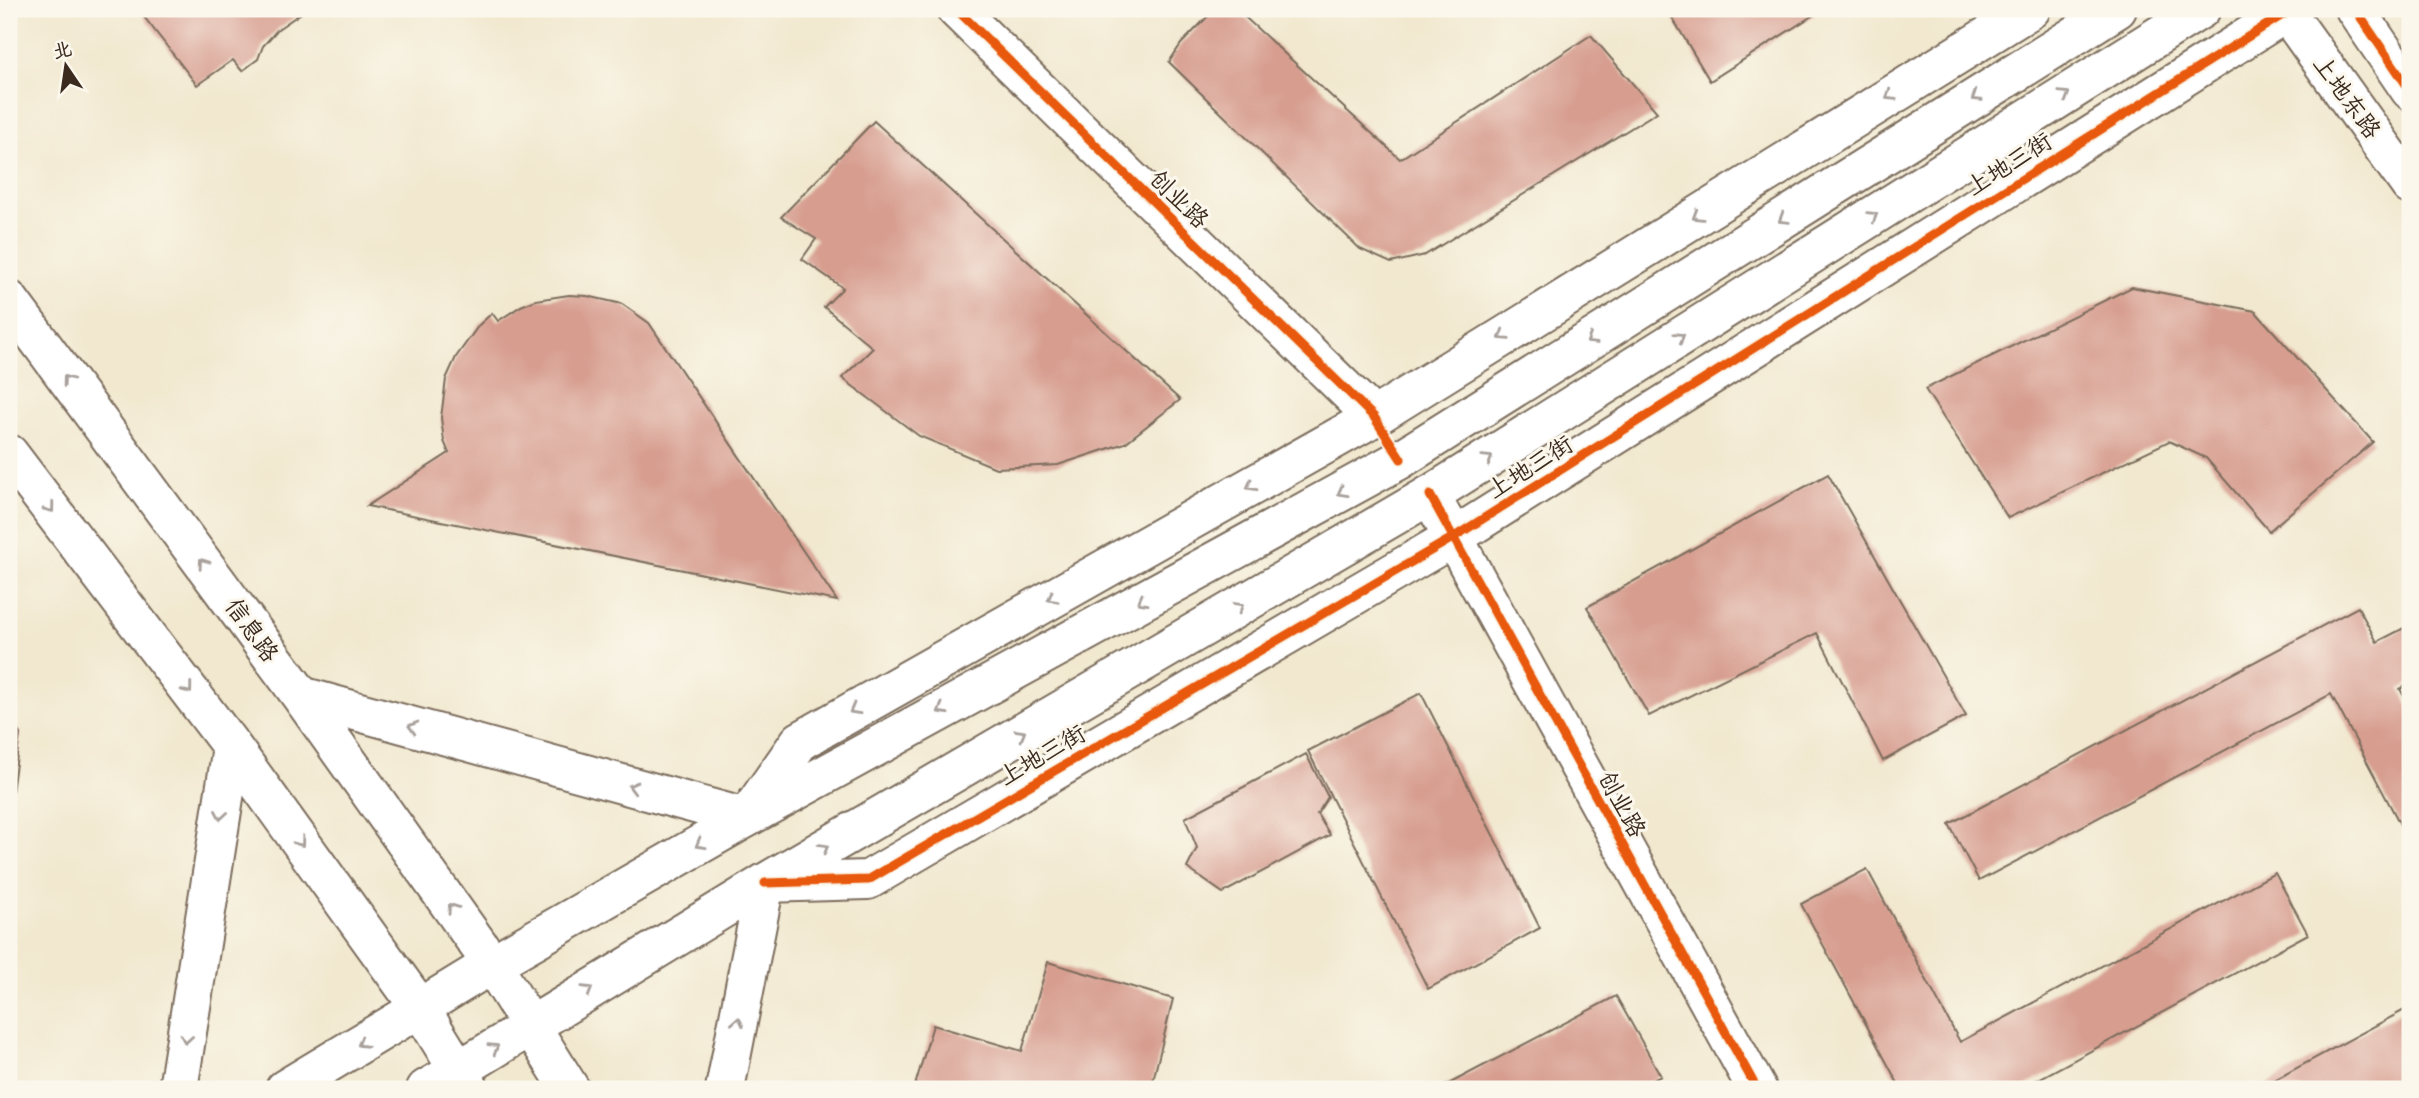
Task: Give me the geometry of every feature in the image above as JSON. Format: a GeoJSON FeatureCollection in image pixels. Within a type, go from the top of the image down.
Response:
{"type":"FeatureCollection","features":[{"type":"Feature","properties":{"kind":"main road","name":"创业路"},"geometry":{"type":"LineString","coordinates":[[956,9],[1374,417],[1401,459]]}},
{"type":"Feature","properties":{"kind":"main road"},"geometry":{"type":"LineString","coordinates":[[746,817],[800,741],[1374,417],[2031,9]]}},
{"type":"Feature","properties":{"kind":"main road"},"geometry":{"type":"LineString","coordinates":[[285,1089],[492,964],[746,817],[1401,459],[2116,9]]}},
{"type":"Feature","properties":{"kind":"main road","name":"上地三街"},"geometry":{"type":"LineString","coordinates":[[765,883],[1430,495],[2201,9]]}},
{"type":"Feature","properties":{"kind":"main road"},"geometry":{"type":"LineString","coordinates":[[2355,9],[2410,90]]}},
{"type":"Feature","properties":{"kind":"main road","name":"上地三街"},"geometry":{"type":"LineString","coordinates":[[765,883],[868,880],[1454,537],[2288,10]]}},
{"type":"Feature","properties":{"kind":"main road","name":"上地东路"},"geometry":{"type":"LineString","coordinates":[[2288,10],[2410,185]]}},
{"type":"Feature","properties":{"kind":"main road","name":"信息路"},"geometry":{"type":"LineString","coordinates":[[9,300],[301,696],[492,964],[570,1089]]}},
{"type":"Feature","properties":{"kind":"main road"},"geometry":{"type":"LineString","coordinates":[[9,454],[232,747],[420,1008],[464,1079]]}},
{"type":"Feature","properties":{"kind":"main road","name":"创业路"},"geometry":{"type":"LineString","coordinates":[[1430,495],[1757,1089]]}},
{"type":"Feature","properties":{"kind":"main road"},"geometry":{"type":"LineString","coordinates":[[301,696],[746,817]]}},
{"type":"Feature","properties":{"kind":"main road"},"geometry":{"type":"LineString","coordinates":[[178,1089],[232,747]]}},
{"type":"Feature","properties":{"kind":"main road"},"geometry":{"type":"LineString","coordinates":[[426,1089],[464,1079],[530,1026],[765,883]]}},
{"type":"Feature","properties":{"kind":"main road"},"geometry":{"type":"LineString","coordinates":[[724,1089],[765,883]]}},
{"type":"Feature","properties":{"kind":"building"},"geometry":{"type":"Polygon","coordinates":[[[138,9],[307,9],[278,29],[263,46],[258,59],[242,71],[233,60],[197,85],[138,9]]]}},
{"type":"Feature","properties":{"kind":"building"},"geometry":{"type":"Polygon","coordinates":[[[1096,9],[1112,9],[1102,17],[1096,9]]]}},
{"type":"Feature","properties":{"kind":"building"},"geometry":{"type":"Polygon","coordinates":[[[1215,9],[1236,9],[1400,159],[1591,35],[1657,112],[1425,255],[1391,263],[1360,249],[1169,62],[1181,44],[1215,9]]]}},
{"type":"Feature","properties":{"kind":"building"},"geometry":{"type":"Polygon","coordinates":[[[1667,9],[1823,9],[1710,81],[1667,9]]]}},
{"type":"Feature","properties":{"kind":"building"},"geometry":{"type":"Polygon","coordinates":[[[874,121],[1180,400],[1125,443],[1058,465],[996,468],[919,436],[842,378],[873,348],[824,307],[843,288],[802,259],[816,239],[781,217],[874,121]]]}},
{"type":"Feature","properties":{"kind":"building"},"geometry":{"type":"Polygon","coordinates":[[[2132,287],[2255,311],[2373,442],[2269,531],[2206,458],[2169,441],[2008,518],[1925,389],[2132,287]]]}},
{"type":"Feature","properties":{"kind":"building"},"geometry":{"type":"Polygon","coordinates":[[[569,295],[622,304],[649,323],[837,601],[367,506],[449,453],[444,441],[441,418],[446,379],[456,357],[479,325],[492,313],[498,321],[536,300],[569,295]]]}},
{"type":"Feature","properties":{"kind":"building"},"geometry":{"type":"Polygon","coordinates":[[[1828,474],[1966,716],[1883,761],[1817,633],[1649,716],[1587,607],[1828,474]]]}},
{"type":"Feature","properties":{"kind":"building"},"geometry":{"type":"Polygon","coordinates":[[[2358,607],[2377,642],[2410,625],[2410,684],[2400,689],[2410,707],[2410,843],[2331,694],[1979,881],[1949,824],[2358,607]]]}},
{"type":"Feature","properties":{"kind":"building"},"geometry":{"type":"Polygon","coordinates":[[[1421,693],[1540,928],[1428,989],[1308,751],[1421,693]]]}},
{"type":"Feature","properties":{"kind":"building"},"geometry":{"type":"Polygon","coordinates":[[[9,718],[20,734],[10,807],[9,807],[9,718]]]}},
{"type":"Feature","properties":{"kind":"building"},"geometry":{"type":"Polygon","coordinates":[[[1306,754],[1328,797],[1317,814],[1330,835],[1223,893],[1187,868],[1197,848],[1185,818],[1306,754]]]}},
{"type":"Feature","properties":{"kind":"building"},"geometry":{"type":"Polygon","coordinates":[[[1867,869],[1960,1042],[2275,873],[2308,934],[2020,1089],[1901,1089],[1801,904],[1867,869]]]}},
{"type":"Feature","properties":{"kind":"building"},"geometry":{"type":"Polygon","coordinates":[[[1048,962],[1173,999],[1151,1089],[914,1089],[933,1025],[1022,1051],[1048,962]]]}},
{"type":"Feature","properties":{"kind":"building"},"geometry":{"type":"Polygon","coordinates":[[[1616,996],[1661,1076],[1636,1089],[1439,1089],[1616,996]]]}},
{"type":"Feature","properties":{"kind":"building"},"geometry":{"type":"Polygon","coordinates":[[[2410,1007],[2410,1089],[2258,1089],[2410,1007]]]}},
{"type":"Feature","properties":{"kind":"cycle path"},"geometry":{"type":"LineString","coordinates":[[956,9],[1374,417],[1401,459]]}},
{"type":"Feature","properties":{"kind":"cycle path"},"geometry":{"type":"LineString","coordinates":[[765,883],[868,880],[1454,537],[2292,9]]}},
{"type":"Feature","properties":{"kind":"cycle path"},"geometry":{"type":"LineString","coordinates":[[2355,9],[2410,90]]}},
{"type":"Feature","properties":{"kind":"cycle path"},"geometry":{"type":"LineString","coordinates":[[1430,495],[1757,1089]]}}]}
